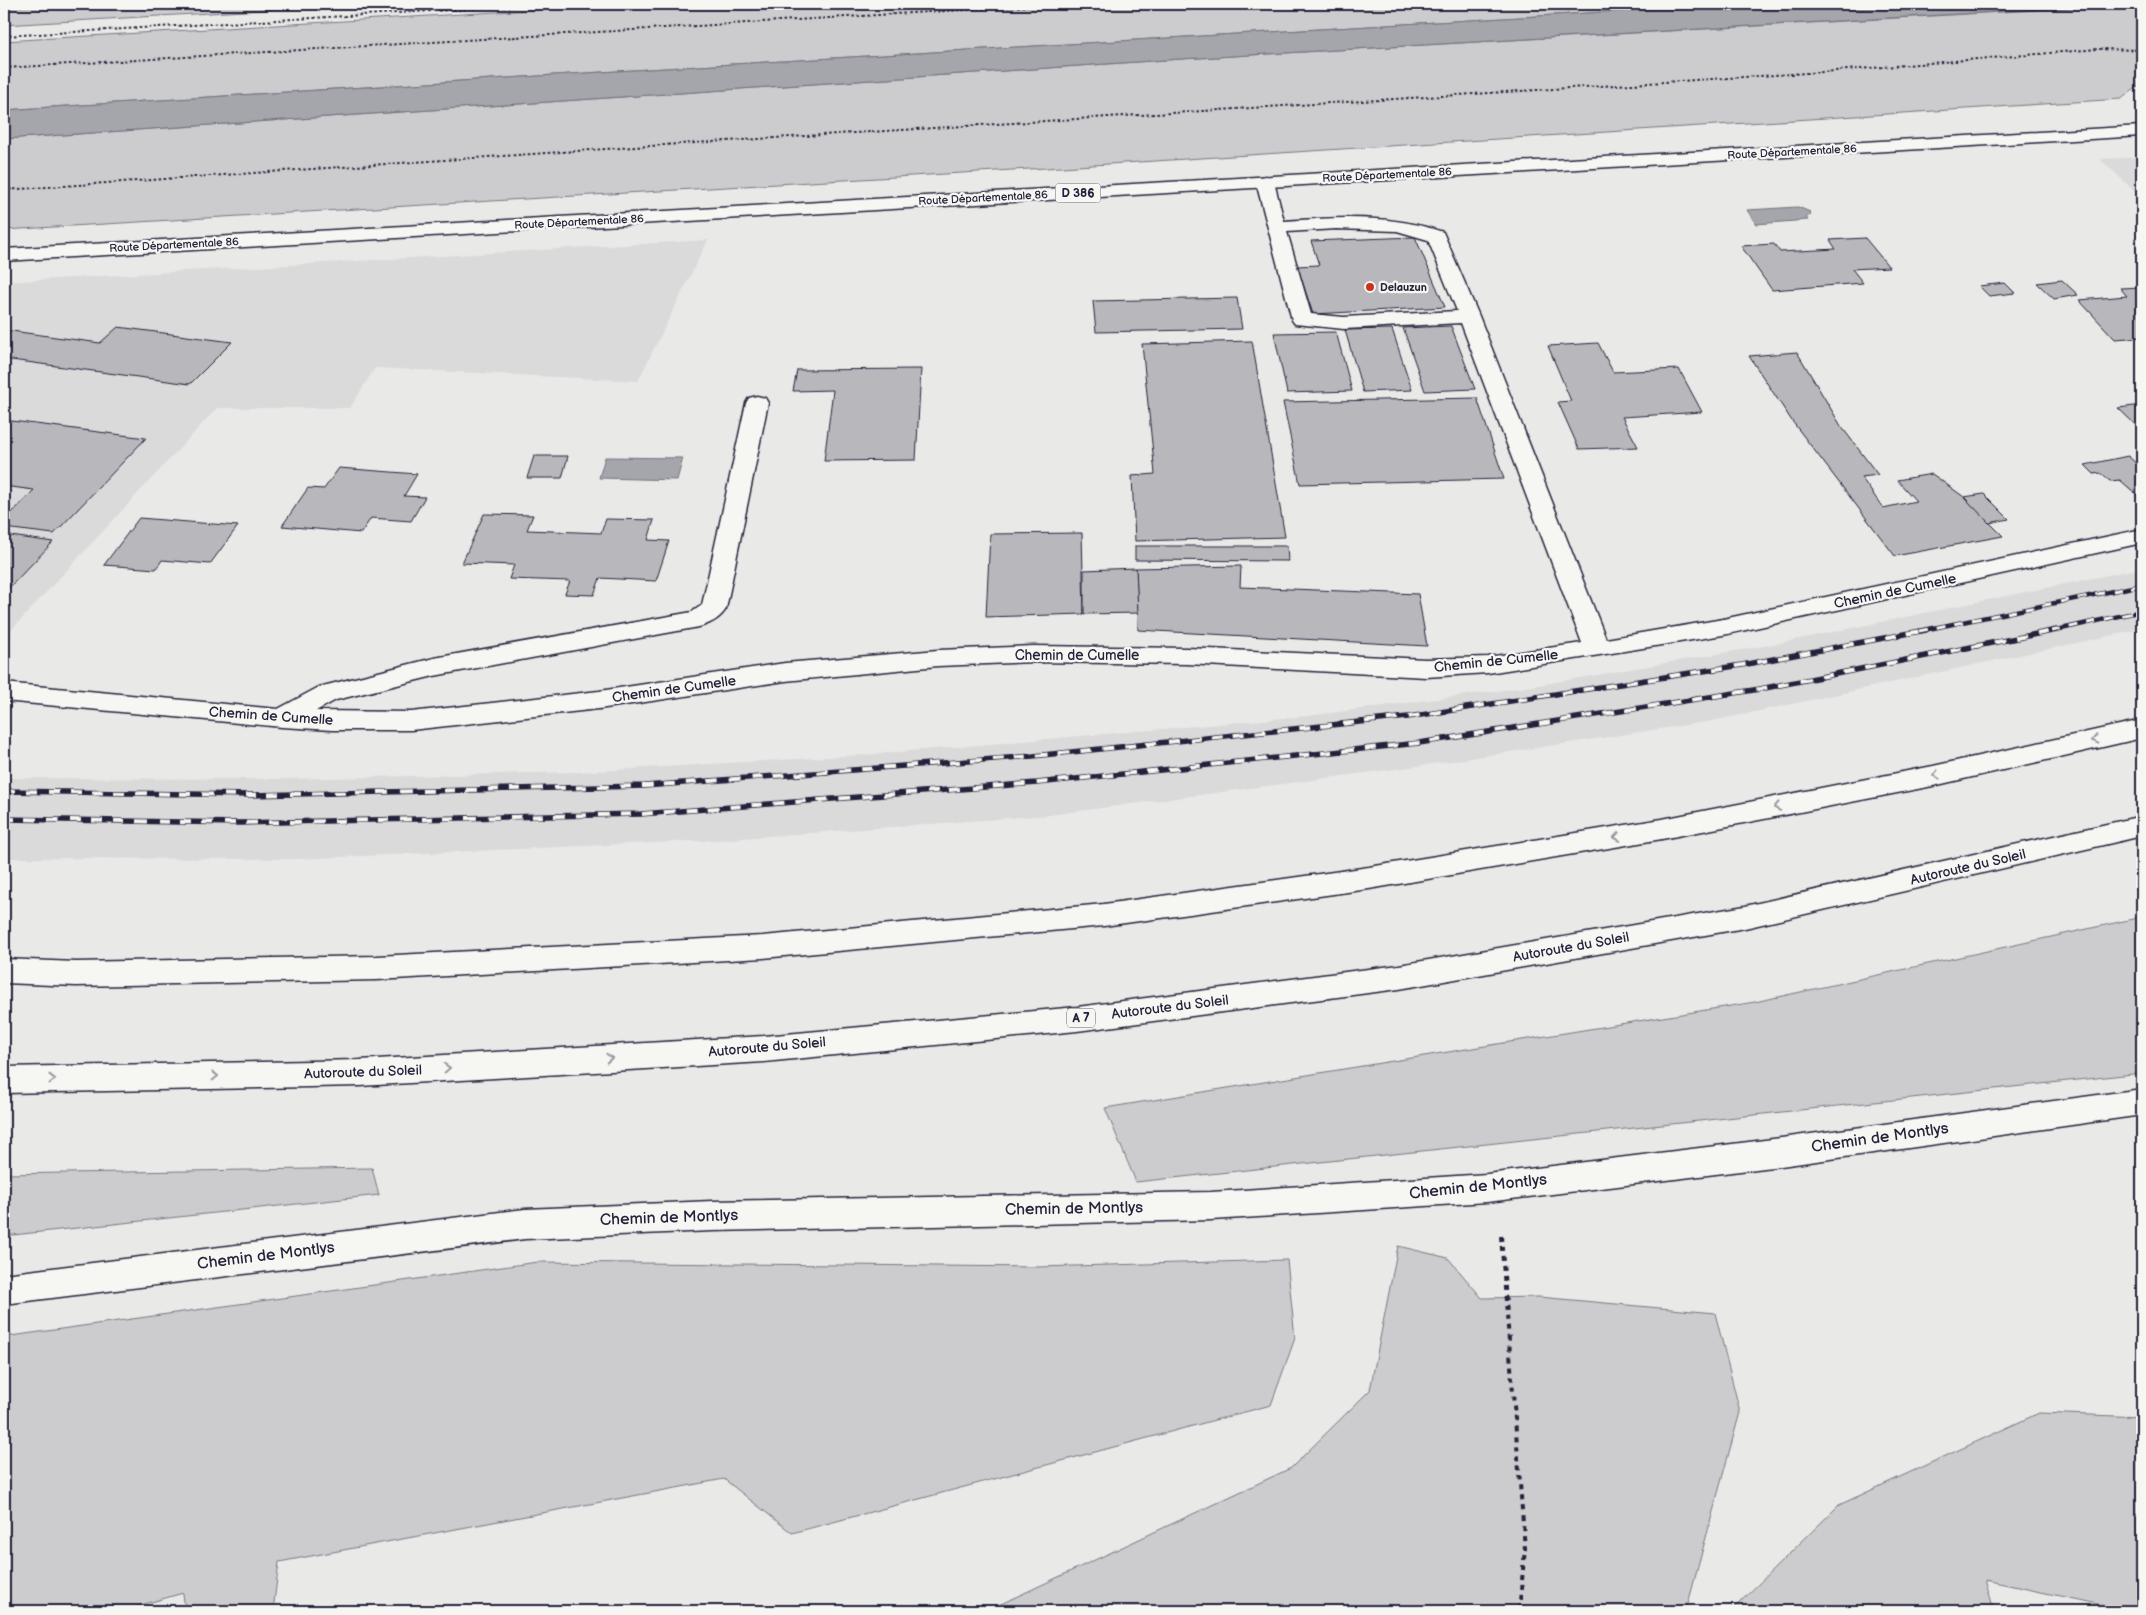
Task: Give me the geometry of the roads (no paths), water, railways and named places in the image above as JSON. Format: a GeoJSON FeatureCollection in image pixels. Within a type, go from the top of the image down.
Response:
{"type":"FeatureCollection","features":[{"type":"Feature","properties":{"kind":"main road","name":"Route Départementale 86"},"geometry":{"type":"LineString","coordinates":[[4,255],[2142,131]]}},
{"type":"Feature","properties":{"kind":"main road"},"geometry":{"type":"LineString","coordinates":[[1265,182],[1302,320],[1344,323],[1469,316]]}},
{"type":"Feature","properties":{"kind":"main road"},"geometry":{"type":"LineString","coordinates":[[1276,227],[1362,222],[1413,227],[1436,236],[1469,316],[1597,649]]}},
{"type":"Feature","properties":{"kind":"main road"},"geometry":{"type":"LineString","coordinates":[[282,718],[328,693],[425,670],[699,619],[714,609],[757,403]]}},
{"type":"Feature","properties":{"kind":"main road","name":"Chemin de Cumelle"},"geometry":{"type":"LineString","coordinates":[[4,692],[282,718],[332,721],[411,721],[599,700],[785,672],[938,658],[1033,654],[1187,656],[1426,668],[1488,665],[1597,649],[1723,627],[2142,536]]}},
{"type":"Feature","properties":{"kind":"main road"},"geometry":{"type":"LineString","coordinates":[[4,971],[76,974],[397,967],[763,947],[1104,915],[1369,878],[1662,829],[1933,776],[2142,729]]}},
{"type":"Feature","properties":{"kind":"main road","name":"Autoroute du Soleil"},"geometry":{"type":"LineString","coordinates":[[4,1080],[360,1073],[764,1049],[1077,1019],[1399,977],[1735,919],[2033,853],[2142,826]]}},
{"type":"Feature","properties":{"kind":"main road","name":"Chemin de Montlys"},"geometry":{"type":"LineString","coordinates":[[4,1289],[525,1224],[712,1216],[1211,1206],[1360,1198],[1487,1188],[1781,1152],[2142,1102]]}},
{"type":"Feature","properties":{"kind":"railway"},"geometry":{"type":"LineString","coordinates":[[1919,631],[2142,585]]}},
{"type":"Feature","properties":{"kind":"railway"},"geometry":{"type":"LineString","coordinates":[[2052,631],[2142,611]]}},
{"type":"Feature","properties":{"kind":"railway"},"geometry":{"type":"LineString","coordinates":[[4,791],[251,795],[645,786],[1033,756],[1408,717],[1742,665],[1926,630]]}},
{"type":"Feature","properties":{"kind":"railway"},"geometry":{"type":"LineString","coordinates":[[2052,631],[2057,630]]}},
{"type":"Feature","properties":{"kind":"railway"},"geometry":{"type":"LineString","coordinates":[[4,819],[240,823],[641,814],[1037,783],[1419,743],[1760,689],[2052,631]]}},
{"type":"Feature","properties":{"kind":"place","name":"Delauzun"},"geometry":{"type":"Point","coordinates":[1370,287]}}]}
